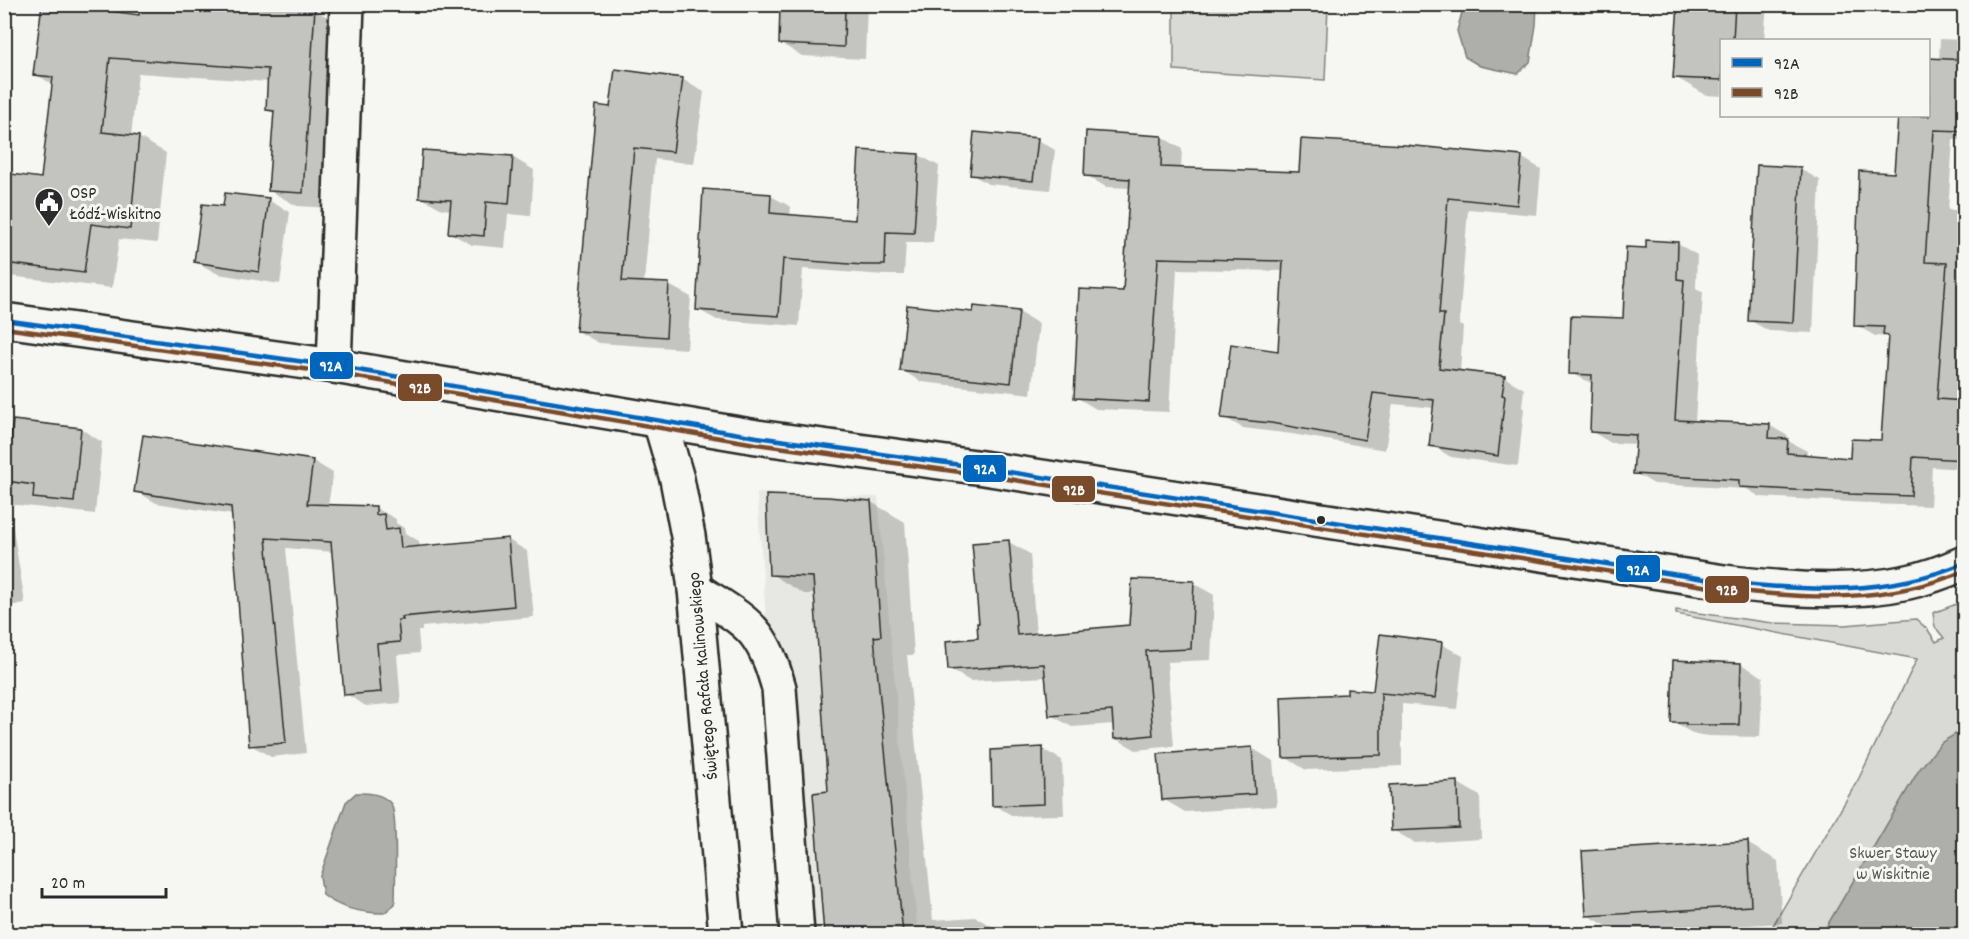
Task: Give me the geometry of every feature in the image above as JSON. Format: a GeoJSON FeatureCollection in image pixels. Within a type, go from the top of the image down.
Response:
{"type":"FeatureCollection","features":[{"type":"Feature","properties":{"kind":"street"},"geometry":{"type":"LineString","coordinates":[[334,366],[348,4]]}},
{"type":"Feature","properties":{"kind":"street"},"geometry":{"type":"LineString","coordinates":[[4,320],[334,366],[747,435],[983,468],[1333,524],[1769,588],[1874,587],[1909,582],[1965,563]]}},
{"type":"Feature","properties":{"kind":"street","name":"Świętego Rafała Kalinowskiego"},"geometry":{"type":"LineString","coordinates":[[660,421],[677,479],[695,589],[726,934]]}},
{"type":"Feature","properties":{"kind":"street"},"geometry":{"type":"LineString","coordinates":[[695,589],[745,623],[758,637],[770,660],[779,688],[796,934]]}},
{"type":"Feature","properties":{"kind":"shaded area"},"geometry":{"type":"Polygon","coordinates":[[[1464,5],[1537,5],[1530,62],[1518,74],[1480,66],[1465,57],[1457,31],[1464,5]]]}},
{"type":"Feature","properties":{"kind":"shaded area"},"geometry":{"type":"Polygon","coordinates":[[[757,493],[878,497],[918,934],[789,934],[757,493]]]}},
{"type":"Feature","properties":{"kind":"shaded area"},"geometry":{"type":"Polygon","coordinates":[[[1964,729],[1964,934],[1822,934],[1919,770],[1942,742],[1964,729]]]}},
{"type":"Feature","properties":{"kind":"shaded area"},"geometry":{"type":"Polygon","coordinates":[[[356,793],[380,796],[388,800],[393,810],[395,904],[384,913],[352,909],[337,904],[323,895],[320,876],[346,802],[356,793]]]}},
{"type":"Feature","properties":{"kind":"green space"},"geometry":{"type":"Polygon","coordinates":[[[1174,5],[1328,5],[1325,80],[1174,70],[1174,5]]]}},
{"type":"Feature","properties":{"kind":"green space","name":"Skwer Stawy w Wiskitnie"},"geometry":{"type":"Polygon","coordinates":[[[1964,601],[1964,934],[1768,934],[1858,780],[1917,659],[1676,614],[1676,610],[1773,623],[1845,625],[1916,619],[1928,630],[1936,642],[1944,638],[1935,627],[1933,613],[1964,601]]]}},
{"type":"Feature","properties":{"kind":"building"},"geometry":{"type":"Polygon","coordinates":[[[42,4],[59,4],[139,15],[140,4],[254,4],[315,8],[303,193],[268,191],[274,111],[266,110],[268,69],[110,58],[102,132],[139,136],[130,229],[91,224],[84,273],[4,263],[4,173],[41,178],[53,77],[33,75],[42,4]]]}},
{"type":"Feature","properties":{"kind":"building"},"geometry":{"type":"Polygon","coordinates":[[[780,4],[845,4],[844,47],[779,44],[780,4]]]}},
{"type":"Feature","properties":{"kind":"building"},"geometry":{"type":"Polygon","coordinates":[[[1678,4],[1735,4],[1733,39],[1720,39],[1720,80],[1673,78],[1678,4]]]}},
{"type":"Feature","properties":{"kind":"building"},"geometry":{"type":"Polygon","coordinates":[[[1930,58],[1965,60],[1965,131],[1934,130],[1925,262],[1947,263],[1937,399],[1965,401],[1965,460],[1913,457],[1911,496],[1739,487],[1739,480],[1633,474],[1636,435],[1590,432],[1592,375],[1569,374],[1571,316],[1623,318],[1626,247],[1646,248],[1646,240],[1678,242],[1677,279],[1684,280],[1675,420],[1770,424],[1769,438],[1788,439],[1787,453],[1850,458],[1851,439],[1881,440],[1888,335],[1883,334],[1884,327],[1854,326],[1859,171],[1894,173],[1898,117],[1930,117],[1930,58]]]}},
{"type":"Feature","properties":{"kind":"building"},"geometry":{"type":"Polygon","coordinates":[[[615,69],[683,78],[673,152],[634,148],[622,281],[669,283],[666,337],[576,331],[596,105],[610,107],[615,69]]]}},
{"type":"Feature","properties":{"kind":"building"},"geometry":{"type":"Polygon","coordinates":[[[1086,131],[1162,136],[1161,167],[1299,172],[1301,139],[1405,145],[1522,156],[1517,205],[1448,198],[1439,314],[1444,314],[1439,368],[1505,376],[1498,456],[1429,446],[1434,400],[1373,393],[1365,440],[1271,423],[1221,418],[1231,344],[1278,351],[1283,261],[1158,258],[1149,402],[1074,398],[1079,289],[1123,291],[1130,179],[1084,176],[1086,131]]]}},
{"type":"Feature","properties":{"kind":"building"},"geometry":{"type":"Polygon","coordinates":[[[974,132],[1038,138],[1033,181],[970,175],[974,132]]]}},
{"type":"Feature","properties":{"kind":"building"},"geometry":{"type":"Polygon","coordinates":[[[422,150],[513,156],[509,204],[486,202],[484,236],[448,233],[451,200],[419,198],[422,150]]]}},
{"type":"Feature","properties":{"kind":"building"},"geometry":{"type":"Polygon","coordinates":[[[859,150],[919,154],[914,233],[886,232],[885,265],[783,259],[779,316],[696,310],[703,189],[771,194],[770,213],[855,220],[859,150]]]}},
{"type":"Feature","properties":{"kind":"building"},"geometry":{"type":"Polygon","coordinates":[[[1757,165],[1801,167],[1793,323],[1748,321],[1757,165]]]}},
{"type":"Feature","properties":{"kind":"building"},"geometry":{"type":"Polygon","coordinates":[[[225,193],[269,198],[259,272],[194,262],[202,204],[223,206],[225,193]]]}},
{"type":"Feature","properties":{"kind":"building"},"geometry":{"type":"Polygon","coordinates":[[[907,305],[973,312],[974,306],[1019,311],[1011,383],[900,371],[907,305]]]}},
{"type":"Feature","properties":{"kind":"building"},"geometry":{"type":"Polygon","coordinates":[[[13,420],[81,428],[74,502],[33,498],[34,485],[6,481],[13,420]]]}},
{"type":"Feature","properties":{"kind":"building"},"geometry":{"type":"Polygon","coordinates":[[[143,435],[313,460],[307,504],[376,506],[376,515],[384,514],[386,530],[399,528],[401,548],[508,538],[514,606],[402,617],[403,620],[398,620],[400,642],[377,644],[381,692],[344,695],[331,542],[266,538],[286,743],[249,746],[231,507],[134,492],[143,435]]]}},
{"type":"Feature","properties":{"kind":"building"},"geometry":{"type":"Polygon","coordinates":[[[766,495],[871,501],[881,636],[874,637],[903,934],[824,934],[813,793],[828,791],[813,577],[769,575],[766,495]]]}},
{"type":"Feature","properties":{"kind":"building"},"geometry":{"type":"Polygon","coordinates":[[[1009,540],[1017,635],[1129,625],[1132,579],[1194,581],[1191,649],[1146,651],[1153,735],[1114,739],[1112,711],[1049,716],[1044,664],[948,670],[946,641],[978,638],[977,623],[979,623],[972,543],[1009,540]]]}},
{"type":"Feature","properties":{"kind":"building"},"geometry":{"type":"Polygon","coordinates":[[[1380,634],[1442,642],[1435,698],[1381,693],[1381,755],[1283,758],[1281,697],[1347,694],[1347,689],[1373,691],[1380,634]]]}},
{"type":"Feature","properties":{"kind":"building"},"geometry":{"type":"Polygon","coordinates":[[[1673,660],[1741,663],[1739,725],[1671,723],[1673,660]]]}},
{"type":"Feature","properties":{"kind":"building"},"geometry":{"type":"Polygon","coordinates":[[[1043,747],[1044,804],[992,806],[991,750],[1043,747]]]}},
{"type":"Feature","properties":{"kind":"building"},"geometry":{"type":"Polygon","coordinates":[[[1252,747],[1255,794],[1162,800],[1158,754],[1252,747]]]}},
{"type":"Feature","properties":{"kind":"building"},"geometry":{"type":"Polygon","coordinates":[[[1458,781],[1459,828],[1391,831],[1389,785],[1458,781]]]}},
{"type":"Feature","properties":{"kind":"building"},"geometry":{"type":"Polygon","coordinates":[[[1748,841],[1751,906],[1586,916],[1582,851],[1748,841]]]}},
{"type":"Feature","properties":{"kind":"transit line","name":"92A"},"geometry":{"type":"LineString","coordinates":[[4,320],[334,366],[757,437],[983,468],[1724,582],[1816,589],[1876,586],[1935,574],[1964,563]]}},
{"type":"Feature","properties":{"kind":"transit line","name":"92B"},"geometry":{"type":"LineString","coordinates":[[4,328],[333,373],[756,444],[982,475],[1723,589],[1784,595],[1876,594],[1935,582],[1964,571]]}},
{"type":"Feature","properties":{"kind":"place","name":"OSP Łódź-Wiskitno"},"geometry":{"type":"Point","coordinates":[49,228]}}]}
